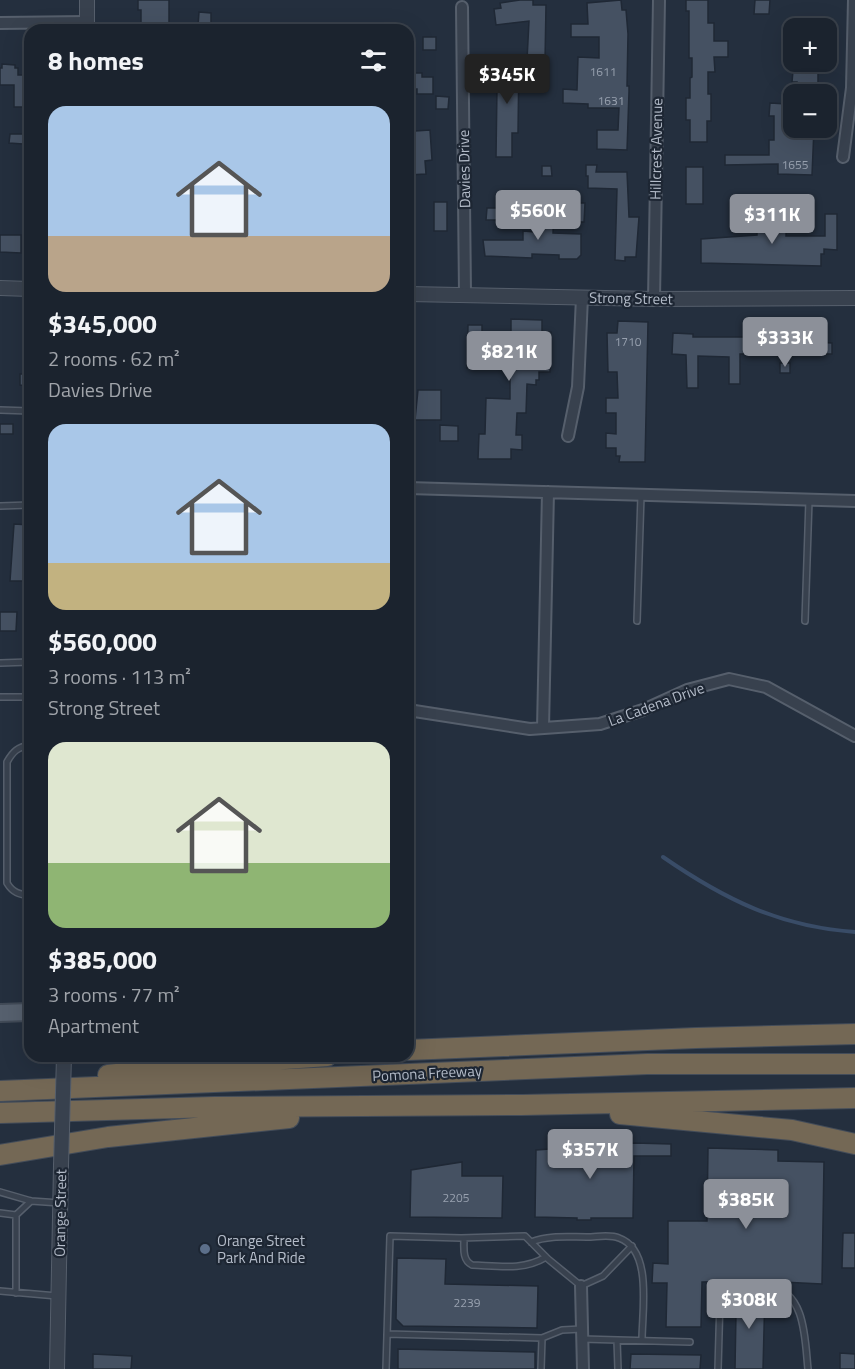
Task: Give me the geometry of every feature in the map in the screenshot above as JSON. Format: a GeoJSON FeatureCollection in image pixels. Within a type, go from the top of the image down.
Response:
{"type":"FeatureCollection","features":[{"type":"Feature","properties":{"kind":"highway"},"geometry":{"type":"LineString","coordinates":[[696,1038],[855,1022]]}},
{"type":"Feature","properties":{"kind":"highway"},"geometry":{"type":"LineString","coordinates":[[414,1049],[855,1034]]}},
{"type":"Feature","properties":{"kind":"highway"},"geometry":{"type":"LineString","coordinates":[[0,1089],[190,1066],[245,1062]]}},
{"type":"Feature","properties":{"kind":"highway","name":"Pomona Freeway"},"geometry":{"type":"LineString","coordinates":[[0,1089],[636,1065],[855,1064]]}},
{"type":"Feature","properties":{"kind":"highway","name":"Pomona Freeway"},"geometry":{"type":"LineString","coordinates":[[0,1113],[214,1107],[522,1105],[855,1098]]}},
{"type":"Feature","properties":{"kind":"highway"},"geometry":{"type":"LineString","coordinates":[[522,1105],[792,1130],[855,1144]]}},
{"type":"Feature","properties":{"kind":"highway"},"geometry":{"type":"LineString","coordinates":[[0,1155],[142,1133],[424,1106]]}},
{"type":"Feature","properties":{"kind":"main road"},"geometry":{"type":"LineString","coordinates":[[0,1013],[24,1012]]}},
{"type":"Feature","properties":{"kind":"street"},"geometry":{"type":"LineString","coordinates":[[87,0],[87,24]]}},
{"type":"Feature","properties":{"kind":"street","name":"Hillcrest Avenue"},"geometry":{"type":"LineString","coordinates":[[654,298],[659,0]]}},
{"type":"Feature","properties":{"kind":"street"},"geometry":{"type":"LineString","coordinates":[[843,157],[852,88],[854,0]]}},
{"type":"Feature","properties":{"kind":"street","name":"Davies Drive"},"geometry":{"type":"LineString","coordinates":[[462,7],[465,294]]}},
{"type":"Feature","properties":{"kind":"street"},"geometry":{"type":"LineString","coordinates":[[0,23],[29,24]]}},
{"type":"Feature","properties":{"kind":"street"},"geometry":{"type":"LineString","coordinates":[[0,288],[24,289]]}},
{"type":"Feature","properties":{"kind":"street","name":"Strong Street"},"geometry":{"type":"LineString","coordinates":[[414,294],[654,298],[855,298]]}},
{"type":"Feature","properties":{"kind":"street"},"geometry":{"type":"LineString","coordinates":[[568,436],[578,387],[582,297]]}},
{"type":"Feature","properties":{"kind":"street"},"geometry":{"type":"LineString","coordinates":[[414,488],[855,501]]}},
{"type":"Feature","properties":{"kind":"street"},"geometry":{"type":"LineString","coordinates":[[543,728],[548,492]]}},
{"type":"Feature","properties":{"kind":"street","name":"La Cadena Drive"},"geometry":{"type":"LineString","coordinates":[[414,711],[530,729],[600,724],[643,710],[687,690],[729,679],[766,687],[855,736]]}},
{"type":"Feature","properties":{"kind":"street","name":"Orange Street"},"geometry":{"type":"LineString","coordinates":[[57,1369],[64,1062]]}},
{"type":"Feature","properties":{"kind":"street"},"geometry":{"type":"LineString","coordinates":[[581,1286],[583,1369]]}},
{"type":"Feature","properties":{"kind":"lane"},"geometry":{"type":"LineString","coordinates":[[0,410],[24,411]]}},
{"type":"Feature","properties":{"kind":"lane"},"geometry":{"type":"LineString","coordinates":[[637,621],[641,495]]}},
{"type":"Feature","properties":{"kind":"lane"},"geometry":{"type":"LineString","coordinates":[[805,621],[809,500]]}},
{"type":"Feature","properties":{"kind":"lane"},"geometry":{"type":"LineString","coordinates":[[0,506],[24,505]]}},
{"type":"Feature","properties":{"kind":"lane"},"geometry":{"type":"LineString","coordinates":[[0,663],[24,662]]}},
{"type":"Feature","properties":{"kind":"lane"},"geometry":{"type":"LineString","coordinates":[[0,697],[24,697]]}},
{"type":"Feature","properties":{"kind":"lane"},"geometry":{"type":"LineString","coordinates":[[24,746],[12,753],[7,762],[7,883],[12,891],[24,895]]}},
{"type":"Feature","properties":{"kind":"lane"},"geometry":{"type":"LineString","coordinates":[[0,1192],[31,1201],[60,1203]]}},
{"type":"Feature","properties":{"kind":"lane"},"geometry":{"type":"LineString","coordinates":[[16,1293],[16,1215],[31,1201]]}},
{"type":"Feature","properties":{"kind":"lane"},"geometry":{"type":"LineString","coordinates":[[0,1213],[16,1215]]}},
{"type":"Feature","properties":{"kind":"lane"},"geometry":{"type":"LineString","coordinates":[[386,1369],[390,1236],[464,1238],[525,1236],[581,1286],[603,1276],[632,1246]]}},
{"type":"Feature","properties":{"kind":"lane"},"geometry":{"type":"LineString","coordinates":[[531,1242],[545,1237],[617,1237],[632,1246],[639,1255],[643,1272],[642,1340]]}},
{"type":"Feature","properties":{"kind":"lane"},"geometry":{"type":"LineString","coordinates":[[464,1238],[465,1257],[472,1265],[525,1266],[534,1265],[546,1257]]}},
{"type":"Feature","properties":{"kind":"lane"},"geometry":{"type":"LineString","coordinates":[[717,1369],[720,1299],[724,1291],[728,1288],[772,1287],[791,1297],[802,1316],[808,1369]]}},
{"type":"Feature","properties":{"kind":"lane"},"geometry":{"type":"LineString","coordinates":[[0,1291],[58,1297]]}},
{"type":"Feature","properties":{"kind":"lane"},"geometry":{"type":"LineString","coordinates":[[387,1334],[542,1338],[562,1330],[617,1340],[690,1342]]}},
{"type":"Feature","properties":{"kind":"lane"},"geometry":{"type":"LineString","coordinates":[[541,1369],[542,1338]]}},
{"type":"Feature","properties":{"kind":"lane"},"geometry":{"type":"LineString","coordinates":[[617,1340],[618,1369]]}},
{"type":"Feature","properties":{"kind":"building"},"geometry":{"type":"Polygon","coordinates":[[[138,0],[169,0],[169,23],[141,23],[138,0]]]}},
{"type":"Feature","properties":{"kind":"building"},"geometry":{"type":"Polygon","coordinates":[[[533,0],[533,5],[546,5],[545,61],[527,60],[529,21],[496,25],[494,9],[501,8],[500,3],[533,0]]]}},
{"type":"Feature","properties":{"kind":"building"},"geometry":{"type":"Polygon","coordinates":[[[621,0],[622,10],[626,10],[628,34],[627,150],[597,149],[597,130],[618,130],[619,108],[588,108],[588,104],[563,103],[563,89],[577,90],[578,57],[599,58],[599,37],[571,37],[571,24],[588,24],[587,3],[621,0]]]}},
{"type":"Feature","properties":{"kind":"building"},"geometry":{"type":"Polygon","coordinates":[[[686,0],[708,0],[708,23],[714,23],[714,41],[728,41],[728,57],[714,57],[715,72],[708,72],[711,121],[707,121],[707,142],[690,142],[690,120],[686,120],[686,98],[690,98],[692,58],[689,58],[689,11],[686,11],[686,0]]]}},
{"type":"Feature","properties":{"kind":"building"},"geometry":{"type":"Polygon","coordinates":[[[755,0],[770,0],[769,14],[754,14],[755,0]]]}},
{"type":"Feature","properties":{"kind":"building"},"geometry":{"type":"Polygon","coordinates":[[[199,12],[211,13],[211,24],[198,24],[199,12]]]}},
{"type":"Feature","properties":{"kind":"building"},"geometry":{"type":"Polygon","coordinates":[[[423,37],[436,37],[436,50],[423,50],[423,37]]]}},
{"type":"Feature","properties":{"kind":"building"},"geometry":{"type":"Polygon","coordinates":[[[498,57],[519,57],[518,133],[512,133],[512,157],[496,157],[498,57]]]}},
{"type":"Feature","properties":{"kind":"building"},"geometry":{"type":"Polygon","coordinates":[[[2,64],[15,65],[15,68],[18,68],[18,75],[24,75],[24,107],[14,107],[14,85],[0,85],[0,68],[2,64]]]}},
{"type":"Feature","properties":{"kind":"building"},"geometry":{"type":"Polygon","coordinates":[[[793,72],[818,72],[818,84],[792,82],[793,72]]]}},
{"type":"Feature","properties":{"kind":"building"},"geometry":{"type":"Polygon","coordinates":[[[414,73],[422,73],[422,77],[433,77],[433,94],[417,94],[417,89],[414,89],[414,73]]]}},
{"type":"Feature","properties":{"kind":"building"},"geometry":{"type":"Polygon","coordinates":[[[436,96],[449,97],[448,109],[436,109],[436,96]]]}},
{"type":"Feature","properties":{"kind":"building"},"geometry":{"type":"Polygon","coordinates":[[[770,103],[783,104],[783,138],[814,138],[812,175],[778,174],[778,164],[725,165],[725,155],[769,155],[769,140],[774,140],[774,116],[769,116],[770,103]]]}},
{"type":"Feature","properties":{"kind":"building"},"geometry":{"type":"Polygon","coordinates":[[[430,130],[432,160],[425,161],[426,174],[414,175],[415,131],[430,130]]]}},
{"type":"Feature","properties":{"kind":"building"},"geometry":{"type":"Polygon","coordinates":[[[10,134],[23,134],[23,144],[9,143],[10,134]]]}},
{"type":"Feature","properties":{"kind":"building"},"geometry":{"type":"Polygon","coordinates":[[[586,165],[597,165],[596,172],[627,172],[629,217],[639,217],[636,257],[625,257],[625,261],[615,260],[617,189],[588,188],[586,165]]]}},
{"type":"Feature","properties":{"kind":"building"},"geometry":{"type":"Polygon","coordinates":[[[542,166],[551,166],[552,176],[542,176],[542,166]]]}},
{"type":"Feature","properties":{"kind":"building"},"geometry":{"type":"Polygon","coordinates":[[[686,167],[703,167],[703,204],[686,204],[686,167]]]}},
{"type":"Feature","properties":{"kind":"building"},"geometry":{"type":"Polygon","coordinates":[[[434,202],[447,202],[447,231],[434,231],[434,202]]]}},
{"type":"Feature","properties":{"kind":"building"},"geometry":{"type":"Polygon","coordinates":[[[574,203],[585,203],[584,222],[574,222],[574,203]]]}},
{"type":"Feature","properties":{"kind":"building"},"geometry":{"type":"Polygon","coordinates":[[[541,207],[554,208],[553,233],[581,234],[581,255],[577,259],[559,259],[559,255],[532,254],[532,258],[485,256],[483,240],[523,240],[523,231],[535,232],[535,210],[541,207]]]}},
{"type":"Feature","properties":{"kind":"building"},"geometry":{"type":"Polygon","coordinates":[[[487,208],[500,208],[499,220],[486,220],[487,208]]]}},
{"type":"Feature","properties":{"kind":"building"},"geometry":{"type":"Polygon","coordinates":[[[774,209],[787,209],[786,236],[825,236],[825,214],[837,214],[837,250],[824,249],[824,254],[821,254],[821,266],[701,263],[701,239],[757,235],[757,219],[761,219],[761,213],[774,213],[774,209]]]}},
{"type":"Feature","properties":{"kind":"building"},"geometry":{"type":"Polygon","coordinates":[[[0,235],[21,235],[21,253],[0,252],[0,235]]]}},
{"type":"Feature","properties":{"kind":"building"},"geometry":{"type":"Polygon","coordinates":[[[511,319],[542,320],[542,332],[551,332],[550,372],[539,372],[536,385],[527,384],[526,413],[517,413],[516,435],[522,435],[522,450],[511,449],[511,459],[478,459],[479,434],[485,434],[486,398],[510,399],[510,369],[467,368],[468,325],[482,325],[482,336],[492,336],[492,356],[511,357],[511,319]]]}},
{"type":"Feature","properties":{"kind":"building"},"geometry":{"type":"Polygon","coordinates":[[[618,321],[648,322],[645,462],[619,462],[620,456],[616,456],[616,448],[606,448],[606,433],[616,434],[616,413],[606,413],[606,398],[618,398],[617,372],[608,372],[607,333],[617,333],[618,321]]]}},
{"type":"Feature","properties":{"kind":"building"},"geometry":{"type":"Polygon","coordinates":[[[673,333],[693,334],[693,337],[771,337],[771,354],[740,354],[740,384],[729,384],[729,357],[698,356],[698,388],[687,388],[686,355],[672,354],[673,333]]]}},
{"type":"Feature","properties":{"kind":"building"},"geometry":{"type":"Polygon","coordinates":[[[798,334],[815,334],[815,342],[832,343],[832,354],[797,354],[798,334]]]}},
{"type":"Feature","properties":{"kind":"building"},"geometry":{"type":"Polygon","coordinates":[[[780,363],[790,363],[790,373],[780,373],[780,363]]]}},
{"type":"Feature","properties":{"kind":"building"},"geometry":{"type":"Polygon","coordinates":[[[20,374],[24,374],[24,385],[20,385],[20,374]]]}},
{"type":"Feature","properties":{"kind":"building"},"geometry":{"type":"Polygon","coordinates":[[[418,390],[441,390],[441,420],[415,420],[418,390]]]}},
{"type":"Feature","properties":{"kind":"building"},"geometry":{"type":"Polygon","coordinates":[[[0,424],[13,424],[13,434],[0,434],[0,424]]]}},
{"type":"Feature","properties":{"kind":"building"},"geometry":{"type":"Polygon","coordinates":[[[440,425],[458,426],[458,441],[440,441],[440,425]]]}},
{"type":"Feature","properties":{"kind":"building"},"geometry":{"type":"Polygon","coordinates":[[[14,524],[24,525],[24,581],[10,581],[14,524]]]}},
{"type":"Feature","properties":{"kind":"building"},"geometry":{"type":"Polygon","coordinates":[[[0,612],[17,612],[16,631],[0,631],[0,612]]]}},
{"type":"Feature","properties":{"kind":"building"},"geometry":{"type":"Polygon","coordinates":[[[634,1143],[671,1144],[671,1156],[634,1156],[633,1218],[577,1220],[577,1218],[535,1217],[536,1150],[634,1143]]]}},
{"type":"Feature","properties":{"kind":"building"},"geometry":{"type":"Polygon","coordinates":[[[708,1148],[778,1150],[778,1161],[824,1162],[822,1284],[760,1281],[702,1282],[701,1327],[666,1327],[667,1283],[652,1283],[653,1263],[668,1264],[668,1221],[707,1221],[708,1148]]]}},
{"type":"Feature","properties":{"kind":"building"},"geometry":{"type":"Polygon","coordinates":[[[462,1162],[462,1176],[503,1176],[502,1218],[410,1217],[411,1170],[462,1162]]]}},
{"type":"Feature","properties":{"kind":"building"},"geometry":{"type":"Polygon","coordinates":[[[843,1233],[855,1233],[855,1268],[842,1268],[843,1233]]]}},
{"type":"Feature","properties":{"kind":"building"},"geometry":{"type":"Polygon","coordinates":[[[397,1258],[446,1259],[445,1284],[538,1286],[537,1328],[403,1326],[396,1319],[397,1258]]]}},
{"type":"Feature","properties":{"kind":"building"},"geometry":{"type":"Polygon","coordinates":[[[765,1291],[763,1369],[735,1369],[736,1313],[733,1313],[733,1293],[765,1291]]]}},
{"type":"Feature","properties":{"kind":"building"},"geometry":{"type":"Polygon","coordinates":[[[398,1349],[535,1352],[535,1369],[398,1369],[398,1349]]]}},
{"type":"Feature","properties":{"kind":"building"},"geometry":{"type":"Polygon","coordinates":[[[840,1353],[855,1354],[855,1369],[840,1369],[840,1353]]]}},
{"type":"Feature","properties":{"kind":"building"},"geometry":{"type":"Polygon","coordinates":[[[93,1354],[132,1356],[131,1369],[93,1369],[93,1354]]]}},
{"type":"Feature","properties":{"kind":"building"},"geometry":{"type":"Polygon","coordinates":[[[631,1354],[701,1355],[700,1369],[630,1369],[631,1354]]]}},
{"type":"Feature","properties":{"kind":"waterway"},"geometry":{"type":"LineString","coordinates":[[663,857],[708,886],[777,917],[802,924],[855,932]]}},
{"type":"Feature","properties":{"kind":"place","name":"Orange Street Park And Ride"},"geometry":{"type":"Point","coordinates":[205,1249]}}]}
